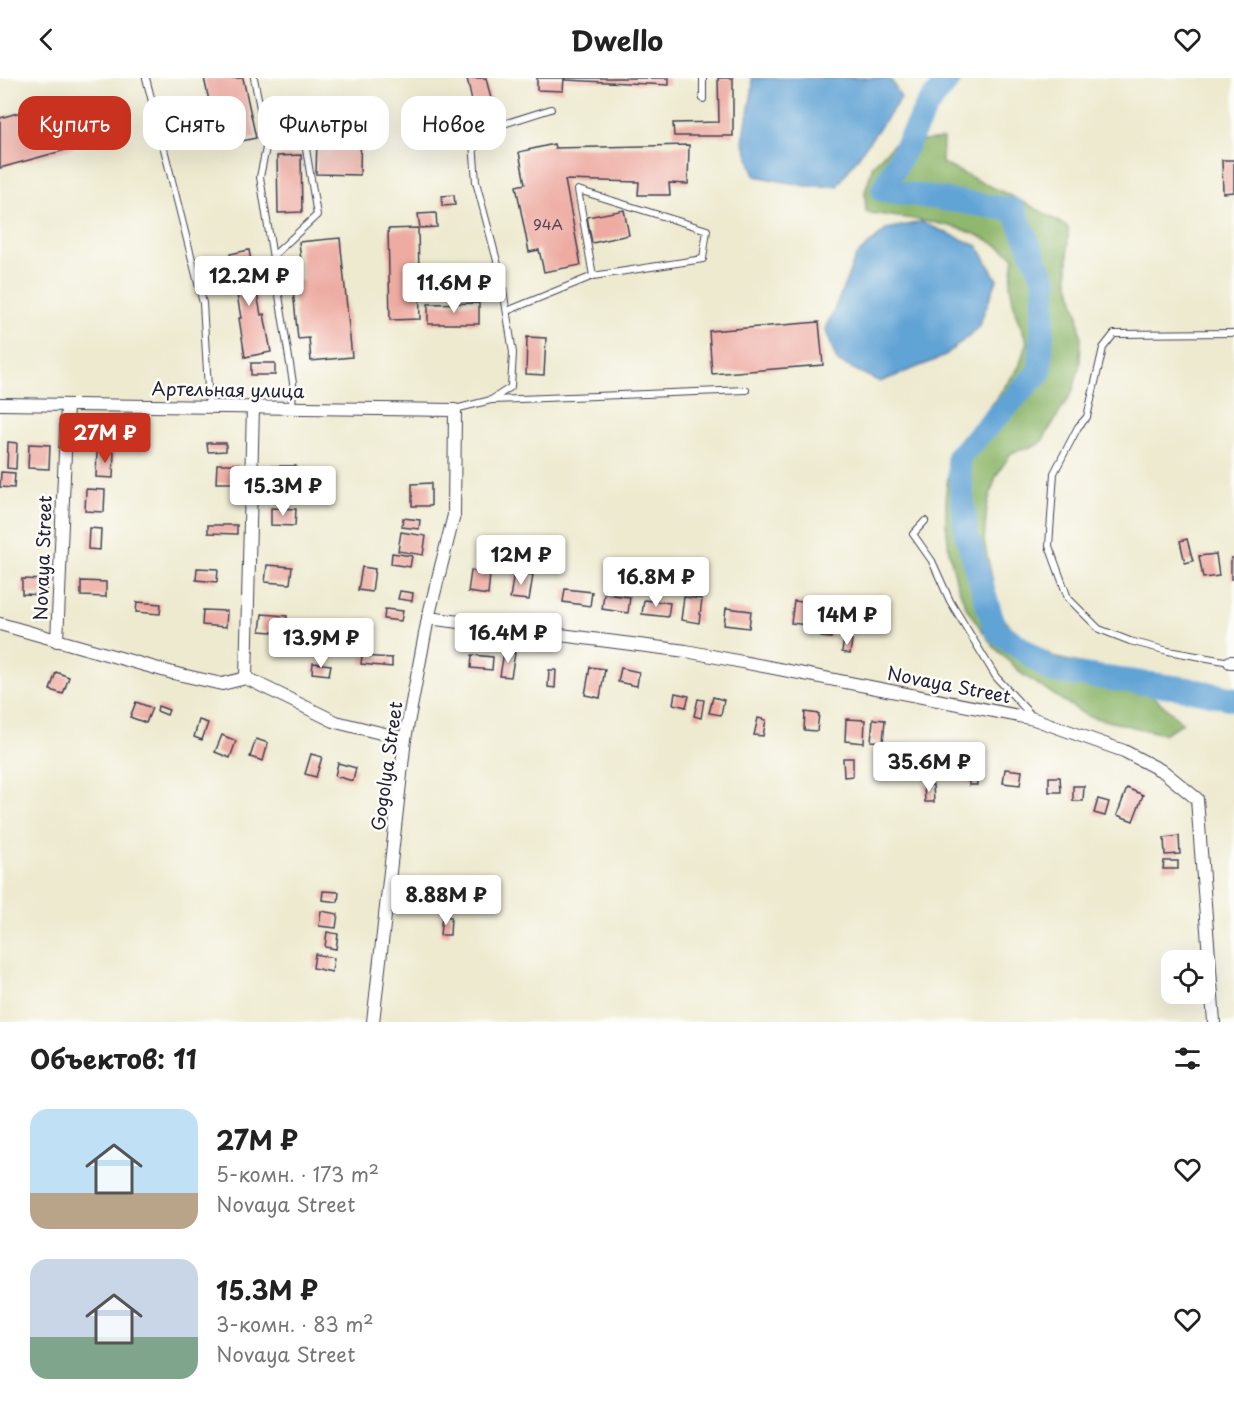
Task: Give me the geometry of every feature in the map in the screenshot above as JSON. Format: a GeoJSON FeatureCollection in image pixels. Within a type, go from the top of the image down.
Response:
{"type":"FeatureCollection","features":[{"type":"Feature","properties":{"kind":"street","name":"Артельная улица"},"geometry":{"type":"LineString","coordinates":[[0,404],[455,410]]}},
{"type":"Feature","properties":{"kind":"street","name":"Novaya Street"},"geometry":{"type":"LineString","coordinates":[[57,641],[67,405]]}},
{"type":"Feature","properties":{"kind":"street"},"geometry":{"type":"LineString","coordinates":[[253,407],[246,678],[336,722],[405,739]]}},
{"type":"Feature","properties":{"kind":"street","name":"Gogolya Street"},"geometry":{"type":"LineString","coordinates":[[373,1022],[405,739],[428,618],[454,515],[455,410]]}},
{"type":"Feature","properties":{"kind":"street","name":"Novaya Street"},"geometry":{"type":"LineString","coordinates":[[428,618],[686,651],[1034,719],[1124,751],[1164,772],[1197,799],[1214,1022]]}},
{"type":"Feature","properties":{"kind":"street","name":"Novaya Street"},"geometry":{"type":"LineString","coordinates":[[0,624],[222,684],[246,678]]}},
{"type":"Feature","properties":{"kind":"lane"},"geometry":{"type":"LineString","coordinates":[[146,78],[203,303],[209,407]]}},
{"type":"Feature","properties":{"kind":"lane"},"geometry":{"type":"LineString","coordinates":[[254,78],[258,98]]}},
{"type":"Feature","properties":{"kind":"lane"},"geometry":{"type":"LineString","coordinates":[[703,78],[703,99]]}},
{"type":"Feature","properties":{"kind":"lane"},"geometry":{"type":"LineString","coordinates":[[491,400],[511,387],[513,353],[501,276],[476,182],[473,142],[494,127],[551,108]]}},
{"type":"Feature","properties":{"kind":"lane"},"geometry":{"type":"LineString","coordinates":[[266,150],[260,177],[293,382],[292,408]]}},
{"type":"Feature","properties":{"kind":"lane"},"geometry":{"type":"LineString","coordinates":[[273,256],[317,214],[306,150]]}},
{"type":"Feature","properties":{"kind":"lane"},"geometry":{"type":"LineString","coordinates":[[507,311],[593,276],[703,259],[707,230],[578,190],[593,276]]}},
{"type":"Feature","properties":{"kind":"lane"},"geometry":{"type":"LineString","coordinates":[[1232,662],[1168,651],[1130,641],[1099,629],[1068,598],[1049,546],[1054,473],[1078,427],[1087,417],[1103,348],[1114,334],[1234,333]]}},
{"type":"Feature","properties":{"kind":"lane"},"geometry":{"type":"LineString","coordinates":[[455,410],[491,400],[746,390]]}},
{"type":"Feature","properties":{"kind":"lane"},"geometry":{"type":"LineString","coordinates":[[925,521],[913,534],[932,561],[950,601],[996,677],[1034,719]]}},
{"type":"Feature","properties":{"kind":"green space"},"geometry":{"type":"Polygon","coordinates":[[[943,139],[942,163],[1022,201],[1068,228],[1068,280],[1078,314],[1081,339],[1080,364],[1073,391],[1040,444],[1011,453],[996,476],[987,506],[984,541],[1000,615],[1022,638],[1056,658],[1146,677],[1154,697],[1183,723],[1163,734],[1087,716],[1023,675],[993,646],[967,609],[957,584],[949,551],[946,524],[946,492],[950,462],[960,440],[979,422],[1019,367],[1027,341],[1016,315],[1010,286],[1014,257],[979,236],[961,229],[866,212],[865,192],[873,165],[894,144],[943,139]]]}},
{"type":"Feature","properties":{"kind":"water"},"geometry":{"type":"Polygon","coordinates":[[[751,78],[890,78],[901,98],[837,186],[806,186],[755,176],[743,141],[753,86],[751,78]]]}},
{"type":"Feature","properties":{"kind":"water"},"geometry":{"type":"Polygon","coordinates":[[[921,222],[978,246],[997,280],[978,328],[943,357],[880,382],[837,361],[825,328],[856,256],[887,229],[921,222]]]}},
{"type":"Feature","properties":{"kind":"building"},"geometry":{"type":"Polygon","coordinates":[[[204,78],[243,78],[256,138],[246,140],[246,96],[208,96],[204,78]]]}},
{"type":"Feature","properties":{"kind":"building"},"geometry":{"type":"Polygon","coordinates":[[[467,78],[486,78],[490,96],[471,96],[467,78]]]}},
{"type":"Feature","properties":{"kind":"building"},"geometry":{"type":"Polygon","coordinates":[[[537,78],[564,78],[563,91],[537,90],[537,78]]]}},
{"type":"Feature","properties":{"kind":"building"},"geometry":{"type":"Polygon","coordinates":[[[565,78],[669,78],[669,85],[565,80],[565,78]]]}},
{"type":"Feature","properties":{"kind":"building"},"geometry":{"type":"Polygon","coordinates":[[[718,78],[733,78],[733,136],[674,136],[673,123],[719,122],[718,78]]]}},
{"type":"Feature","properties":{"kind":"building"},"geometry":{"type":"Polygon","coordinates":[[[18,113],[18,150],[66,150],[0,168],[0,118],[18,113]]]}},
{"type":"Feature","properties":{"kind":"building"},"geometry":{"type":"Polygon","coordinates":[[[554,144],[555,148],[689,145],[688,184],[669,183],[670,195],[638,195],[639,182],[565,180],[581,265],[544,272],[539,250],[529,252],[516,186],[525,184],[519,152],[554,144]]]}},
{"type":"Feature","properties":{"kind":"building"},"geometry":{"type":"Polygon","coordinates":[[[317,150],[360,150],[360,175],[316,174],[317,150]]]}},
{"type":"Feature","properties":{"kind":"building"},"geometry":{"type":"Polygon","coordinates":[[[301,155],[302,212],[278,213],[277,156],[301,155]]]}},
{"type":"Feature","properties":{"kind":"building"},"geometry":{"type":"Polygon","coordinates":[[[1222,160],[1234,160],[1234,192],[1223,193],[1222,160]]]}},
{"type":"Feature","properties":{"kind":"building"},"geometry":{"type":"Polygon","coordinates":[[[454,195],[455,205],[442,206],[442,196],[454,195]]]}},
{"type":"Feature","properties":{"kind":"building"},"geometry":{"type":"Polygon","coordinates":[[[624,210],[629,235],[592,243],[587,217],[624,210]]]}},
{"type":"Feature","properties":{"kind":"building"},"geometry":{"type":"Polygon","coordinates":[[[436,213],[437,227],[420,228],[418,214],[436,213]]]}},
{"type":"Feature","properties":{"kind":"building"},"geometry":{"type":"Polygon","coordinates":[[[418,228],[420,319],[390,320],[388,229],[418,228]]]}},
{"type":"Feature","properties":{"kind":"building"},"geometry":{"type":"Polygon","coordinates":[[[340,238],[352,357],[311,361],[309,338],[298,339],[292,281],[303,280],[299,242],[340,238]]]}},
{"type":"Feature","properties":{"kind":"building"},"geometry":{"type":"Polygon","coordinates":[[[249,250],[261,315],[264,314],[271,352],[245,357],[230,254],[249,250]]]}},
{"type":"Feature","properties":{"kind":"building"},"geometry":{"type":"Polygon","coordinates":[[[479,303],[479,324],[428,324],[428,304],[479,303]]]}},
{"type":"Feature","properties":{"kind":"building"},"geometry":{"type":"Polygon","coordinates":[[[819,322],[823,365],[712,374],[709,331],[819,322]]]}},
{"type":"Feature","properties":{"kind":"building"},"geometry":{"type":"Polygon","coordinates":[[[527,337],[546,338],[544,375],[526,374],[527,337]]]}},
{"type":"Feature","properties":{"kind":"building"},"geometry":{"type":"Polygon","coordinates":[[[251,363],[275,363],[275,375],[251,375],[251,363]]]}},
{"type":"Feature","properties":{"kind":"building"},"geometry":{"type":"Polygon","coordinates":[[[89,435],[115,436],[114,444],[89,443],[89,435]]]}},
{"type":"Feature","properties":{"kind":"building"},"geometry":{"type":"Polygon","coordinates":[[[8,442],[17,443],[16,469],[7,468],[8,442]]]}},
{"type":"Feature","properties":{"kind":"building"},"geometry":{"type":"Polygon","coordinates":[[[207,443],[226,443],[226,451],[208,452],[207,443]]]}},
{"type":"Feature","properties":{"kind":"building"},"geometry":{"type":"Polygon","coordinates":[[[29,444],[50,445],[49,469],[28,468],[29,444]]]}},
{"type":"Feature","properties":{"kind":"building"},"geometry":{"type":"Polygon","coordinates":[[[97,451],[114,452],[113,478],[96,477],[97,451]]]}},
{"type":"Feature","properties":{"kind":"building"},"geometry":{"type":"Polygon","coordinates":[[[217,464],[239,464],[239,483],[216,483],[217,464]]]}},
{"type":"Feature","properties":{"kind":"building"},"geometry":{"type":"Polygon","coordinates":[[[270,466],[296,466],[297,479],[271,480],[270,466]]]}},
{"type":"Feature","properties":{"kind":"building"},"geometry":{"type":"Polygon","coordinates":[[[1,472],[15,473],[14,488],[0,487],[1,472]]]}},
{"type":"Feature","properties":{"kind":"building"},"geometry":{"type":"Polygon","coordinates":[[[431,483],[431,506],[412,506],[412,484],[431,483]]]}},
{"type":"Feature","properties":{"kind":"building"},"geometry":{"type":"Polygon","coordinates":[[[86,489],[105,490],[104,512],[85,511],[86,489]]]}},
{"type":"Feature","properties":{"kind":"building"},"geometry":{"type":"Polygon","coordinates":[[[271,508],[296,509],[295,526],[271,525],[271,508]]]}},
{"type":"Feature","properties":{"kind":"building"},"geometry":{"type":"Polygon","coordinates":[[[403,518],[420,520],[419,529],[402,527],[403,518]]]}},
{"type":"Feature","properties":{"kind":"building"},"geometry":{"type":"Polygon","coordinates":[[[208,525],[237,525],[237,534],[208,533],[208,525]]]}},
{"type":"Feature","properties":{"kind":"building"},"geometry":{"type":"Polygon","coordinates":[[[89,528],[101,529],[100,550],[88,549],[89,528]]]}},
{"type":"Feature","properties":{"kind":"building"},"geometry":{"type":"Polygon","coordinates":[[[401,532],[426,536],[423,555],[398,551],[401,532]]]}},
{"type":"Feature","properties":{"kind":"building"},"geometry":{"type":"Polygon","coordinates":[[[1187,539],[1193,561],[1185,563],[1180,541],[1187,539]]]}},
{"type":"Feature","properties":{"kind":"building"},"geometry":{"type":"Polygon","coordinates":[[[392,553],[412,556],[410,567],[391,564],[392,553]]]}},
{"type":"Feature","properties":{"kind":"building"},"geometry":{"type":"Polygon","coordinates":[[[1216,554],[1219,576],[1203,578],[1199,556],[1216,554]]]}},
{"type":"Feature","properties":{"kind":"building"},"geometry":{"type":"Polygon","coordinates":[[[1231,558],[1234,558],[1234,579],[1231,579],[1231,558]]]}},
{"type":"Feature","properties":{"kind":"building"},"geometry":{"type":"Polygon","coordinates":[[[267,565],[292,567],[290,584],[265,582],[267,565]]]}},
{"type":"Feature","properties":{"kind":"building"},"geometry":{"type":"Polygon","coordinates":[[[362,567],[375,569],[372,592],[358,590],[362,567]]]}},
{"type":"Feature","properties":{"kind":"building"},"geometry":{"type":"Polygon","coordinates":[[[197,568],[218,569],[217,582],[196,580],[197,568]]]}},
{"type":"Feature","properties":{"kind":"building"},"geometry":{"type":"Polygon","coordinates":[[[471,571],[490,574],[488,595],[468,592],[471,571]]]}},
{"type":"Feature","properties":{"kind":"building"},"geometry":{"type":"Polygon","coordinates":[[[514,572],[533,575],[529,600],[510,598],[514,572]]]}},
{"type":"Feature","properties":{"kind":"building"},"geometry":{"type":"Polygon","coordinates":[[[653,577],[669,580],[668,589],[652,586],[653,577]]]}},
{"type":"Feature","properties":{"kind":"building"},"geometry":{"type":"Polygon","coordinates":[[[22,579],[46,580],[46,595],[22,594],[22,579]]]}},
{"type":"Feature","properties":{"kind":"building"},"geometry":{"type":"Polygon","coordinates":[[[81,581],[106,582],[106,597],[81,596],[81,581]]]}},
{"type":"Feature","properties":{"kind":"building"},"geometry":{"type":"Polygon","coordinates":[[[565,589],[592,592],[590,606],[563,602],[565,589]]]}},
{"type":"Feature","properties":{"kind":"building"},"geometry":{"type":"Polygon","coordinates":[[[400,591],[413,593],[412,601],[398,599],[400,591]]]}},
{"type":"Feature","properties":{"kind":"building"},"geometry":{"type":"Polygon","coordinates":[[[604,594],[630,597],[628,613],[602,609],[604,594]]]}},
{"type":"Feature","properties":{"kind":"building"},"geometry":{"type":"Polygon","coordinates":[[[684,597],[702,599],[699,623],[681,620],[684,597]]]}},
{"type":"Feature","properties":{"kind":"building"},"geometry":{"type":"Polygon","coordinates":[[[644,600],[670,603],[668,617],[642,614],[644,600]]]}},
{"type":"Feature","properties":{"kind":"building"},"geometry":{"type":"Polygon","coordinates":[[[794,601],[811,603],[808,625],[791,623],[794,601]]]}},
{"type":"Feature","properties":{"kind":"building"},"geometry":{"type":"Polygon","coordinates":[[[137,602],[161,604],[160,614],[136,612],[137,602]]]}},
{"type":"Feature","properties":{"kind":"building"},"geometry":{"type":"Polygon","coordinates":[[[726,608],[751,611],[749,628],[724,625],[726,608]]]}},
{"type":"Feature","properties":{"kind":"building"},"geometry":{"type":"Polygon","coordinates":[[[385,609],[403,611],[401,621],[384,619],[385,609]]]}},
{"type":"Feature","properties":{"kind":"building"},"geometry":{"type":"Polygon","coordinates":[[[203,610],[227,611],[226,627],[202,625],[203,610]]]}},
{"type":"Feature","properties":{"kind":"building"},"geometry":{"type":"Polygon","coordinates":[[[262,614],[287,616],[285,633],[260,631],[262,614]]]}},
{"type":"Feature","properties":{"kind":"building"},"geometry":{"type":"Polygon","coordinates":[[[823,622],[833,623],[831,638],[821,637],[823,622]]]}},
{"type":"Feature","properties":{"kind":"building"},"geometry":{"type":"Polygon","coordinates":[[[844,638],[852,640],[850,654],[842,652],[844,638]]]}},
{"type":"Feature","properties":{"kind":"building"},"geometry":{"type":"Polygon","coordinates":[[[504,652],[515,653],[511,677],[500,676],[504,652]]]}},
{"type":"Feature","properties":{"kind":"building"},"geometry":{"type":"Polygon","coordinates":[[[472,655],[493,657],[492,670],[471,668],[472,655]]]}},
{"type":"Feature","properties":{"kind":"building"},"geometry":{"type":"Polygon","coordinates":[[[362,656],[392,658],[392,667],[361,664],[362,656]]]}},
{"type":"Feature","properties":{"kind":"building"},"geometry":{"type":"Polygon","coordinates":[[[313,663],[331,665],[329,675],[312,673],[313,663]]]}},
{"type":"Feature","properties":{"kind":"building"},"geometry":{"type":"Polygon","coordinates":[[[590,667],[605,669],[600,698],[585,695],[590,667]]]}},
{"type":"Feature","properties":{"kind":"building"},"geometry":{"type":"Polygon","coordinates":[[[621,668],[639,672],[637,686],[618,682],[621,668]]]}},
{"type":"Feature","properties":{"kind":"building"},"geometry":{"type":"Polygon","coordinates":[[[549,670],[556,670],[555,688],[548,687],[549,670]]]}},
{"type":"Feature","properties":{"kind":"building"},"geometry":{"type":"Polygon","coordinates":[[[56,672],[69,677],[63,694],[50,690],[56,672]]]}},
{"type":"Feature","properties":{"kind":"building"},"geometry":{"type":"Polygon","coordinates":[[[675,693],[689,696],[686,707],[673,704],[675,693]]]}},
{"type":"Feature","properties":{"kind":"building"},"geometry":{"type":"Polygon","coordinates":[[[713,697],[724,700],[721,715],[709,713],[713,697]]]}},
{"type":"Feature","properties":{"kind":"building"},"geometry":{"type":"Polygon","coordinates":[[[698,699],[704,700],[701,718],[694,716],[698,699]]]}},
{"type":"Feature","properties":{"kind":"building"},"geometry":{"type":"Polygon","coordinates":[[[136,702],[152,708],[146,723],[130,717],[136,702]]]}},
{"type":"Feature","properties":{"kind":"building"},"geometry":{"type":"Polygon","coordinates":[[[158,706],[169,710],[167,715],[157,711],[158,706]]]}},
{"type":"Feature","properties":{"kind":"building"},"geometry":{"type":"Polygon","coordinates":[[[805,712],[819,714],[817,731],[804,730],[805,712]]]}},
{"type":"Feature","properties":{"kind":"building"},"geometry":{"type":"Polygon","coordinates":[[[758,718],[766,720],[763,736],[754,735],[758,718]]]}},
{"type":"Feature","properties":{"kind":"building"},"geometry":{"type":"Polygon","coordinates":[[[846,719],[865,720],[864,743],[845,741],[846,719]]]}},
{"type":"Feature","properties":{"kind":"building"},"geometry":{"type":"Polygon","coordinates":[[[873,719],[885,720],[883,742],[871,741],[873,719]]]}},
{"type":"Feature","properties":{"kind":"building"},"geometry":{"type":"Polygon","coordinates":[[[199,720],[208,723],[202,740],[194,737],[199,720]]]}},
{"type":"Feature","properties":{"kind":"building"},"geometry":{"type":"Polygon","coordinates":[[[222,735],[236,741],[230,758],[215,752],[222,735]]]}},
{"type":"Feature","properties":{"kind":"building"},"geometry":{"type":"Polygon","coordinates":[[[256,739],[268,743],[263,761],[250,757],[256,739]]]}},
{"type":"Feature","properties":{"kind":"building"},"geometry":{"type":"Polygon","coordinates":[[[311,754],[322,757],[316,777],[305,774],[311,754]]]}},
{"type":"Feature","properties":{"kind":"building"},"geometry":{"type":"Polygon","coordinates":[[[843,758],[853,758],[853,776],[844,777],[843,758]]]}},
{"type":"Feature","properties":{"kind":"building"},"geometry":{"type":"Polygon","coordinates":[[[918,759],[938,762],[936,774],[917,772],[918,759]]]}},
{"type":"Feature","properties":{"kind":"building"},"geometry":{"type":"Polygon","coordinates":[[[338,763],[356,768],[353,781],[335,776],[338,763]]]}},
{"type":"Feature","properties":{"kind":"building"},"geometry":{"type":"Polygon","coordinates":[[[976,769],[977,785],[969,785],[968,770],[976,769]]]}},
{"type":"Feature","properties":{"kind":"building"},"geometry":{"type":"Polygon","coordinates":[[[1005,769],[1022,771],[1020,785],[1003,783],[1005,769]]]}},
{"type":"Feature","properties":{"kind":"building"},"geometry":{"type":"Polygon","coordinates":[[[1049,777],[1060,777],[1061,792],[1049,792],[1049,777]]]}},
{"type":"Feature","properties":{"kind":"building"},"geometry":{"type":"Polygon","coordinates":[[[924,785],[933,785],[934,802],[925,802],[924,785]]]}},
{"type":"Feature","properties":{"kind":"building"},"geometry":{"type":"Polygon","coordinates":[[[1073,786],[1084,786],[1083,801],[1073,801],[1073,786]]]}},
{"type":"Feature","properties":{"kind":"building"},"geometry":{"type":"Polygon","coordinates":[[[1127,788],[1143,795],[1133,821],[1117,815],[1127,788]]]}},
{"type":"Feature","properties":{"kind":"building"},"geometry":{"type":"Polygon","coordinates":[[[1098,799],[1109,802],[1105,816],[1094,813],[1098,799]]]}},
{"type":"Feature","properties":{"kind":"building"},"geometry":{"type":"Polygon","coordinates":[[[1179,836],[1180,854],[1165,855],[1164,838],[1179,836]]]}},
{"type":"Feature","properties":{"kind":"building"},"geometry":{"type":"Polygon","coordinates":[[[1164,861],[1178,861],[1178,869],[1163,869],[1164,861]]]}},
{"type":"Feature","properties":{"kind":"building"},"geometry":{"type":"Polygon","coordinates":[[[443,880],[470,881],[470,897],[442,896],[443,880]]]}},
{"type":"Feature","properties":{"kind":"building"},"geometry":{"type":"Polygon","coordinates":[[[323,891],[339,892],[338,902],[322,900],[323,891]]]}},
{"type":"Feature","properties":{"kind":"building"},"geometry":{"type":"Polygon","coordinates":[[[321,911],[338,914],[336,928],[319,926],[321,911]]]}},
{"type":"Feature","properties":{"kind":"building"},"geometry":{"type":"Polygon","coordinates":[[[442,916],[451,917],[450,935],[440,935],[442,916]]]}},
{"type":"Feature","properties":{"kind":"building"},"geometry":{"type":"Polygon","coordinates":[[[327,932],[338,934],[336,949],[325,947],[327,932]]]}},
{"type":"Feature","properties":{"kind":"building"},"geometry":{"type":"Polygon","coordinates":[[[315,954],[334,958],[332,972],[313,968],[315,954]]]}},
{"type":"Feature","properties":{"kind":"waterway"},"geometry":{"type":"LineString","coordinates":[[950,78],[927,106],[883,190],[1014,210],[1045,281],[1040,371],[958,457],[966,533],[995,629],[1052,671],[1188,689],[1234,699]]}}]}
